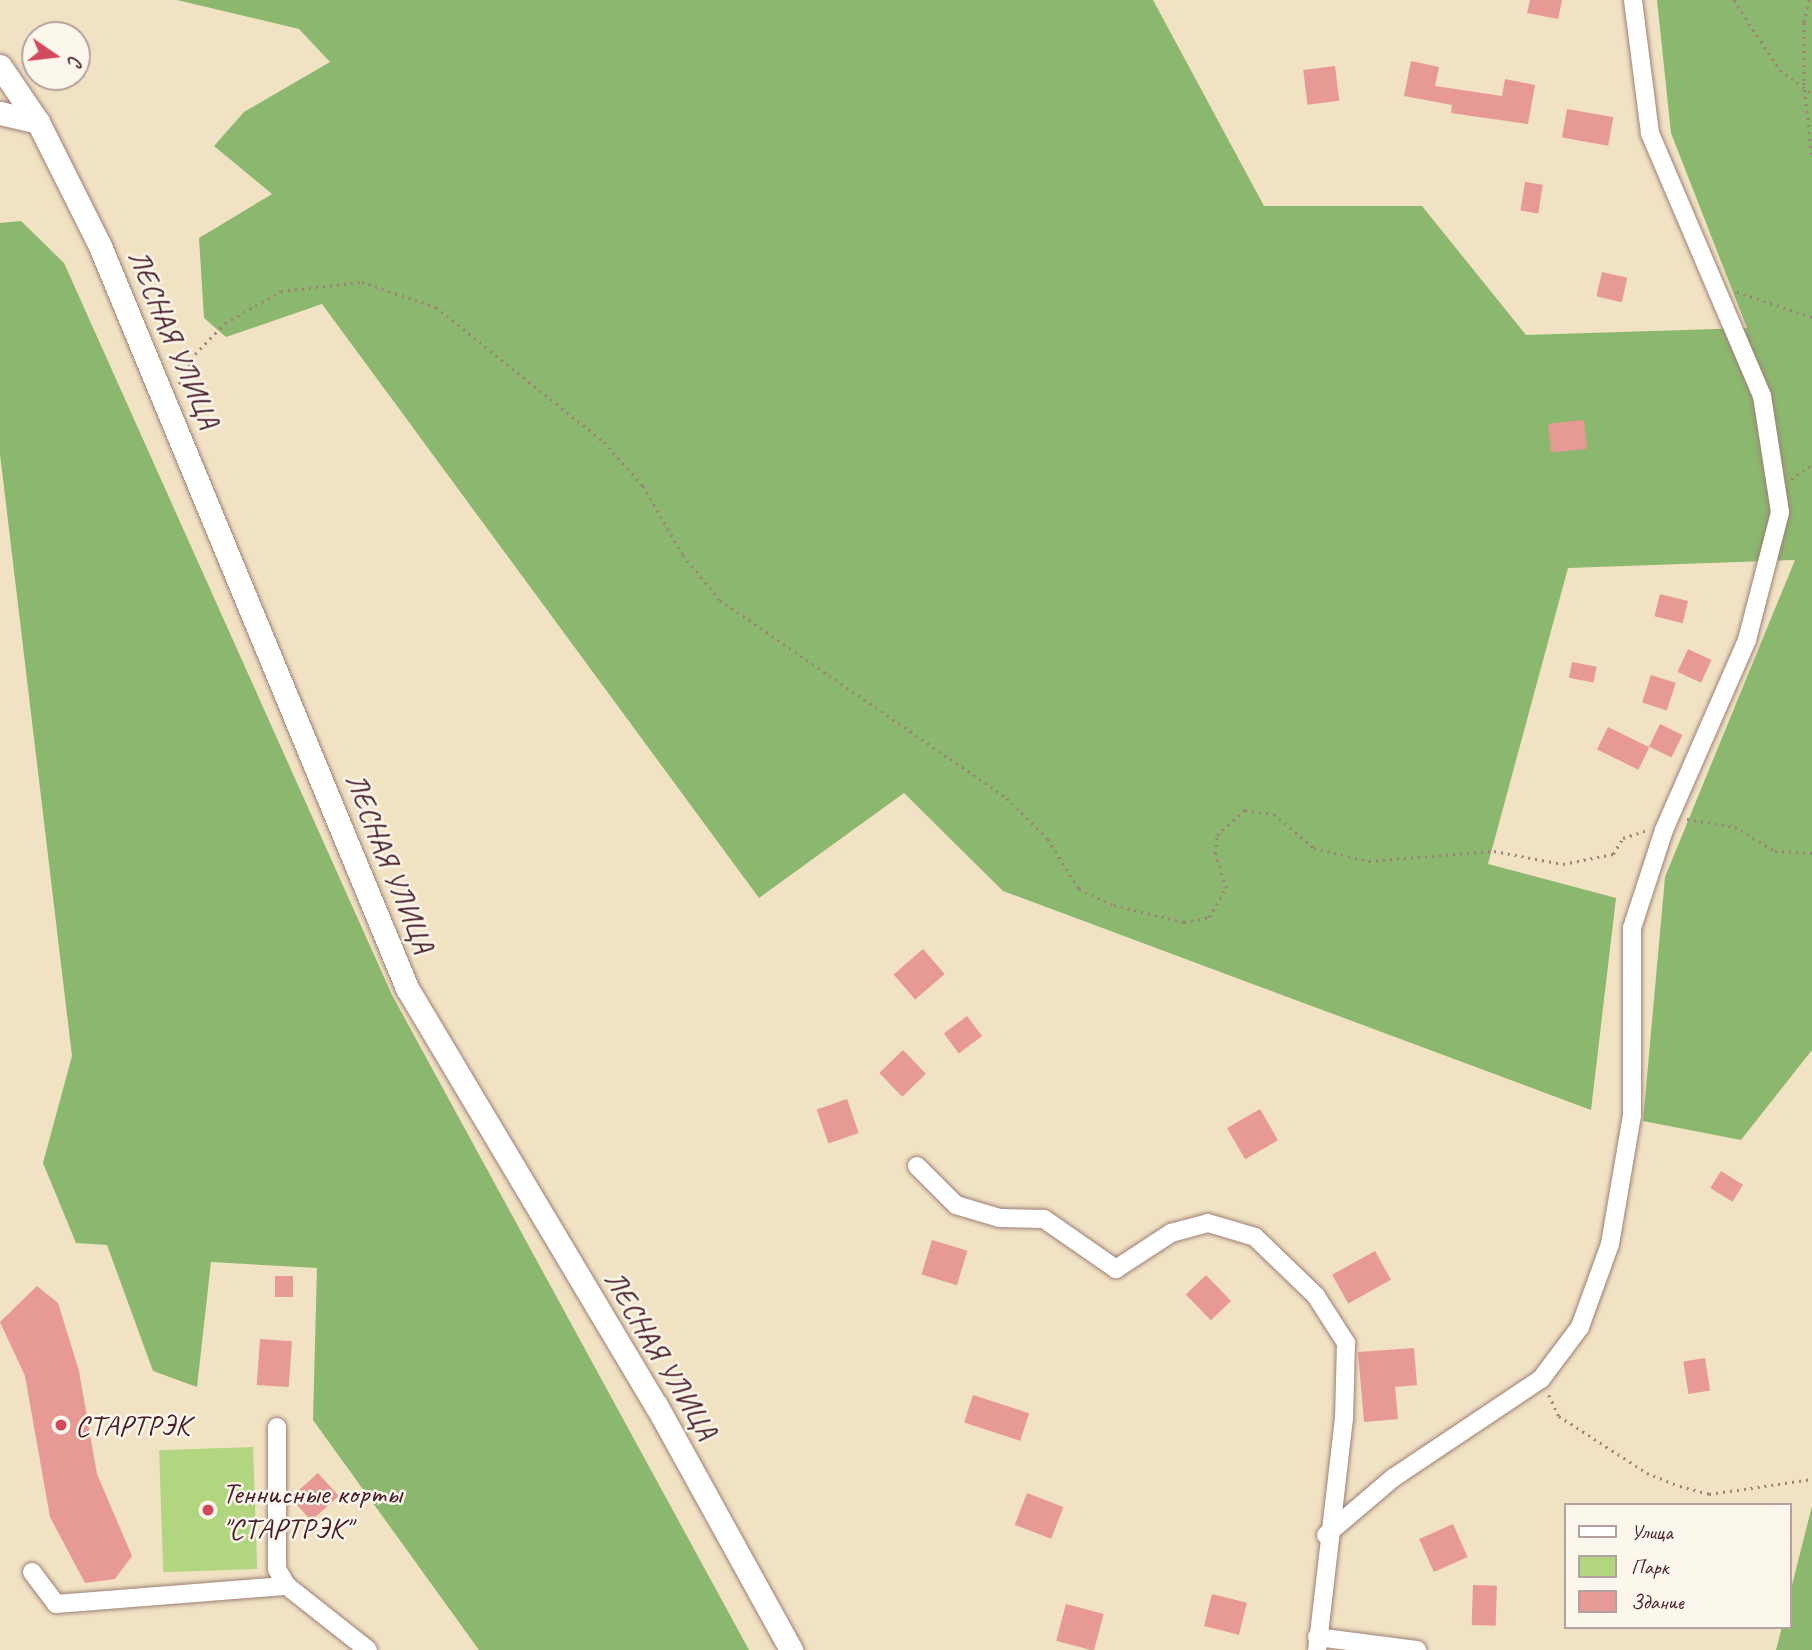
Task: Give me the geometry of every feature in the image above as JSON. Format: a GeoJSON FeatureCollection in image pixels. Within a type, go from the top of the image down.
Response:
{"type":"FeatureCollection","features":[{"type":"Feature","properties":{"kind":"main road","name":"ЛЕСНАЯ УЛИЦА"},"geometry":{"type":"LineString","coordinates":[[0,66],[38,122],[171,411],[407,988],[656,1405],[791,1650]]}},
{"type":"Feature","properties":{"kind":"main road"},"geometry":{"type":"LineString","coordinates":[[0,113],[38,122]]}},
{"type":"Feature","properties":{"kind":"street"},"geometry":{"type":"LineString","coordinates":[[1326,1535],[1393,1478],[1541,1379],[1580,1327],[1610,1244],[1632,1115],[1632,928],[1664,830],[1747,640],[1780,512],[1762,396],[1650,132],[1633,0]]}},
{"type":"Feature","properties":{"kind":"street"},"geometry":{"type":"LineString","coordinates":[[917,1166],[956,1205],[1000,1217],[1044,1219],[1115,1269],[1171,1233],[1208,1223],[1255,1237],[1316,1296],[1346,1343],[1344,1418],[1326,1535],[1317,1644],[1417,1650]]}},
{"type":"Feature","properties":{"kind":"street"},"geometry":{"type":"LineString","coordinates":[[277,1427],[277,1569],[286,1586],[369,1650]]}},
{"type":"Feature","properties":{"kind":"street"},"geometry":{"type":"LineString","coordinates":[[32,1572],[56,1604],[286,1586]]}},
{"type":"Feature","properties":{"kind":"path"},"geometry":{"type":"LineString","coordinates":[[1734,0],[1765,52],[1812,93]]}},
{"type":"Feature","properties":{"kind":"path"},"geometry":{"type":"LineString","coordinates":[[1810,0],[1804,23],[1804,88],[1812,157]]}},
{"type":"Feature","properties":{"kind":"path"},"geometry":{"type":"LineString","coordinates":[[171,411],[195,354],[261,300],[343,281],[418,298],[452,317],[604,442],[643,486],[683,555],[720,600],[1007,798],[1048,839],[1079,889],[1176,920],[1201,921],[1221,905],[1226,888],[1215,854],[1217,835],[1245,810],[1274,814],[1304,844],[1369,860],[1494,851],[1563,864],[1613,853],[1623,838],[1639,831],[1664,830],[1682,819],[1711,820],[1775,851],[1812,853]]}},
{"type":"Feature","properties":{"kind":"path"},"geometry":{"type":"LineString","coordinates":[[1717,293],[1733,291],[1812,317]]}},
{"type":"Feature","properties":{"kind":"path"},"geometry":{"type":"LineString","coordinates":[[1777,489],[1812,465]]}},
{"type":"Feature","properties":{"kind":"path"},"geometry":{"type":"LineString","coordinates":[[1541,1379],[1559,1416],[1647,1473],[1680,1486],[1709,1494],[1812,1479]]}},
{"type":"Feature","properties":{"kind":"green space"},"geometry":{"type":"Polygon","coordinates":[[[177,0],[1153,0],[1264,206],[1422,206],[1526,335],[1747,328],[1671,133],[1657,0],[1812,0],[1812,1050],[1741,1140],[1643,1121],[1665,877],[1795,560],[1568,568],[1488,864],[1616,898],[1591,1110],[1003,891],[904,793],[759,898],[322,304],[226,337],[204,318],[199,238],[272,194],[214,146],[244,112],[330,62],[299,29],[177,0]]]}},
{"type":"Feature","properties":{"kind":"green space"},"geometry":{"type":"Polygon","coordinates":[[[21,221],[64,263],[392,995],[749,1650],[479,1650],[313,1420],[317,1268],[211,1262],[197,1387],[153,1371],[107,1245],[76,1243],[43,1163],[72,1056],[0,454],[0,223],[21,221]]]}},
{"type":"Feature","properties":{"kind":"green space","name":"Теннисные корты \"СТАРТРЭК\""},"geometry":{"type":"Polygon","coordinates":[[[253,1447],[257,1569],[163,1572],[159,1450],[253,1447]]]}},
{"type":"Feature","properties":{"kind":"green space"},"geometry":{"type":"Polygon","coordinates":[[[1812,1506],[1812,1650],[1776,1650],[1781,1629],[1791,1629],[1791,1589],[1812,1506]]]}},
{"type":"Feature","properties":{"kind":"building"},"geometry":{"type":"Polygon","coordinates":[[[1530,0],[1562,0],[1558,19],[1527,13],[1530,0]]]}},
{"type":"Feature","properties":{"kind":"building"},"geometry":{"type":"Polygon","coordinates":[[[1411,61],[1439,67],[1435,86],[1502,96],[1505,79],[1535,85],[1528,124],[1451,113],[1452,105],[1404,96],[1411,61]]]}},
{"type":"Feature","properties":{"kind":"building"},"geometry":{"type":"Polygon","coordinates":[[[1335,66],[1339,101],[1308,105],[1303,70],[1335,66]]]}},
{"type":"Feature","properties":{"kind":"building"},"geometry":{"type":"Polygon","coordinates":[[[1567,109],[1613,117],[1608,146],[1562,138],[1567,109]]]}},
{"type":"Feature","properties":{"kind":"building"},"geometry":{"type":"Polygon","coordinates":[[[1525,182],[1543,185],[1538,213],[1520,211],[1525,182]]]}},
{"type":"Feature","properties":{"kind":"building"},"geometry":{"type":"Polygon","coordinates":[[[1602,272],[1627,278],[1622,302],[1596,296],[1602,272]]]}},
{"type":"Feature","properties":{"kind":"building"},"geometry":{"type":"Polygon","coordinates":[[[1584,420],[1587,449],[1551,453],[1548,424],[1584,420]]]}},
{"type":"Feature","properties":{"kind":"building"},"geometry":{"type":"Polygon","coordinates":[[[1660,594],[1688,601],[1683,623],[1654,616],[1660,594]]]}},
{"type":"Feature","properties":{"kind":"building"},"geometry":{"type":"Polygon","coordinates":[[[1688,649],[1712,660],[1701,683],[1677,672],[1688,649]]]}},
{"type":"Feature","properties":{"kind":"building"},"geometry":{"type":"Polygon","coordinates":[[[1572,662],[1597,667],[1593,682],[1569,678],[1572,662]]]}},
{"type":"Feature","properties":{"kind":"building"},"geometry":{"type":"Polygon","coordinates":[[[1651,675],[1676,683],[1667,711],[1642,703],[1651,675]]]}},
{"type":"Feature","properties":{"kind":"building"},"geometry":{"type":"Polygon","coordinates":[[[1660,724],[1682,735],[1672,757],[1649,746],[1660,724]]]}},
{"type":"Feature","properties":{"kind":"building"},"geometry":{"type":"Polygon","coordinates":[[[1608,727],[1649,747],[1638,770],[1597,749],[1608,727]]]}},
{"type":"Feature","properties":{"kind":"building"},"geometry":{"type":"Polygon","coordinates":[[[923,949],[945,974],[915,999],[894,975],[923,949]]]}},
{"type":"Feature","properties":{"kind":"building"},"geometry":{"type":"Polygon","coordinates":[[[967,1016],[982,1036],[959,1053],[944,1033],[967,1016]]]}},
{"type":"Feature","properties":{"kind":"building"},"geometry":{"type":"Polygon","coordinates":[[[903,1050],[926,1074],[902,1097],[879,1073],[903,1050]]]}},
{"type":"Feature","properties":{"kind":"building"},"geometry":{"type":"Polygon","coordinates":[[[847,1099],[859,1133],[828,1143],[817,1109],[847,1099]]]}},
{"type":"Feature","properties":{"kind":"building"},"geometry":{"type":"Polygon","coordinates":[[[1260,1109],[1278,1140],[1245,1159],[1227,1128],[1260,1109]]]}},
{"type":"Feature","properties":{"kind":"building"},"geometry":{"type":"Polygon","coordinates":[[[1721,1171],[1743,1185],[1732,1202],[1710,1188],[1721,1171]]]}},
{"type":"Feature","properties":{"kind":"building"},"geometry":{"type":"Polygon","coordinates":[[[932,1240],[967,1251],[957,1285],[921,1274],[932,1240]]]}},
{"type":"Feature","properties":{"kind":"building"},"geometry":{"type":"Polygon","coordinates":[[[1375,1251],[1391,1280],[1348,1304],[1332,1275],[1375,1251]]]}},
{"type":"Feature","properties":{"kind":"building"},"geometry":{"type":"Polygon","coordinates":[[[1206,1275],[1231,1301],[1211,1320],[1186,1294],[1206,1275]]]}},
{"type":"Feature","properties":{"kind":"building"},"geometry":{"type":"Polygon","coordinates":[[[275,1276],[293,1276],[293,1297],[275,1297],[275,1276]]]}},
{"type":"Feature","properties":{"kind":"building","name":"СТАРТРЭК"},"geometry":{"type":"Polygon","coordinates":[[[37,1286],[58,1303],[79,1371],[97,1474],[132,1556],[115,1579],[85,1583],[50,1517],[25,1376],[0,1322],[37,1286]]]}},
{"type":"Feature","properties":{"kind":"building"},"geometry":{"type":"Polygon","coordinates":[[[260,1339],[292,1341],[289,1387],[257,1385],[260,1339]]]}},
{"type":"Feature","properties":{"kind":"building"},"geometry":{"type":"Polygon","coordinates":[[[1414,1348],[1417,1385],[1395,1387],[1398,1419],[1364,1422],[1358,1352],[1414,1348]]]}},
{"type":"Feature","properties":{"kind":"building"},"geometry":{"type":"Polygon","coordinates":[[[1705,1358],[1710,1391],[1688,1394],[1683,1361],[1705,1358]]]}},
{"type":"Feature","properties":{"kind":"building"},"geometry":{"type":"Polygon","coordinates":[[[973,1395],[1029,1413],[1020,1441],[964,1423],[973,1395]]]}},
{"type":"Feature","properties":{"kind":"building"},"geometry":{"type":"Polygon","coordinates":[[[318,1473],[339,1496],[311,1521],[291,1498],[318,1473]]]}},
{"type":"Feature","properties":{"kind":"building"},"geometry":{"type":"Polygon","coordinates":[[[1027,1493],[1063,1507],[1051,1539],[1015,1525],[1027,1493]]]}},
{"type":"Feature","properties":{"kind":"building"},"geometry":{"type":"Polygon","coordinates":[[[1453,1524],[1468,1557],[1434,1572],[1419,1539],[1453,1524]]]}},
{"type":"Feature","properties":{"kind":"building"},"geometry":{"type":"Polygon","coordinates":[[[1473,1585],[1497,1586],[1496,1626],[1472,1625],[1473,1585]]]}},
{"type":"Feature","properties":{"kind":"building"},"geometry":{"type":"Polygon","coordinates":[[[1212,1594],[1247,1603],[1239,1635],[1204,1626],[1212,1594]]]}},
{"type":"Feature","properties":{"kind":"building"},"geometry":{"type":"Polygon","coordinates":[[[1066,1604],[1104,1614],[1094,1650],[1056,1641],[1066,1604]]]}},
{"type":"Feature","properties":{"kind":"place","name":"СТАРТРЭК"},"geometry":{"type":"Point","coordinates":[61,1425]}},
{"type":"Feature","properties":{"kind":"place","name":"Теннисные корты \"СТАРТРЭК\""},"geometry":{"type":"Point","coordinates":[208,1510]}}]}
